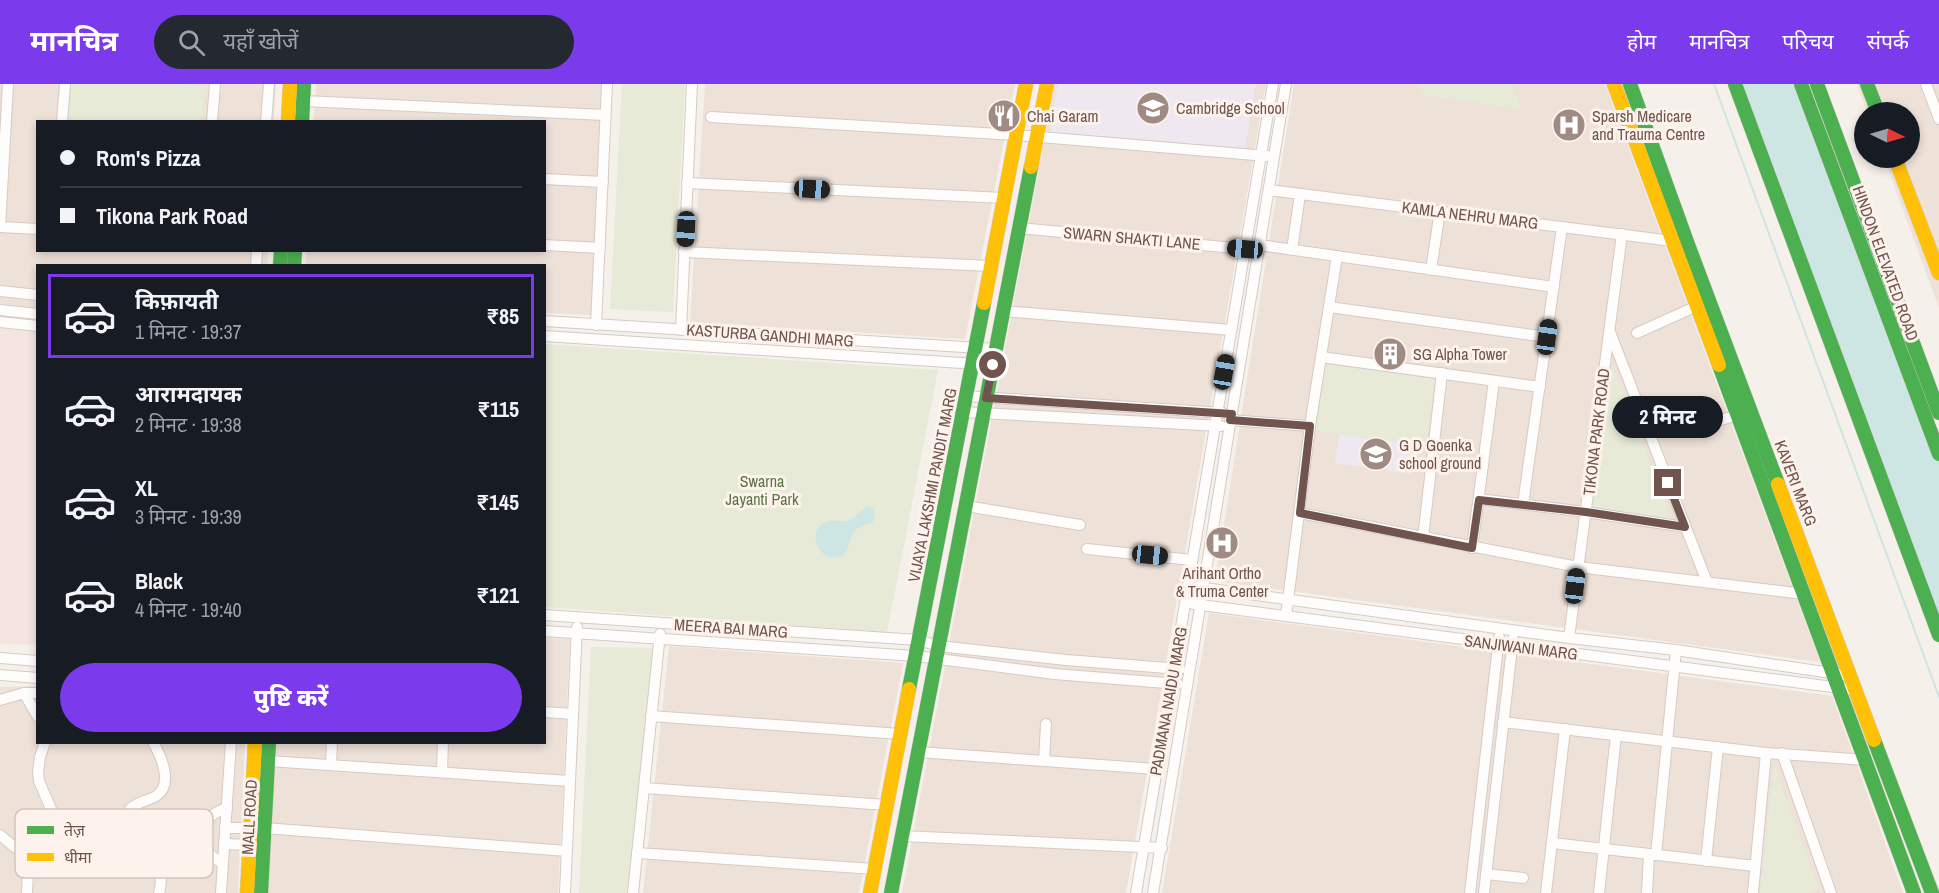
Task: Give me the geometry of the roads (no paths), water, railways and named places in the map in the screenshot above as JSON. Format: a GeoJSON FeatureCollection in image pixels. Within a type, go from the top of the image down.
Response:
{"type":"FeatureCollection","features":[{"type":"Feature","properties":{"kind":"main road"},"geometry":{"type":"LineString","coordinates":[[288,120],[290,84]]}},
{"type":"Feature","properties":{"kind":"main road"},"geometry":{"type":"LineString","coordinates":[[303,120],[304,84]]}},
{"type":"Feature","properties":{"kind":"main road","name":"VIJAYA LAKSHMI PANDIT MARG"},"geometry":{"type":"LineString","coordinates":[[870,893],[1026,84]]}},
{"type":"Feature","properties":{"kind":"main road"},"geometry":{"type":"LineString","coordinates":[[891,893],[1047,84]]}},
{"type":"Feature","properties":{"kind":"main road","name":"KAVERI MARG"},"geometry":{"type":"LineString","coordinates":[[1614,84],[1914,893]]}},
{"type":"Feature","properties":{"kind":"main road","name":"KAVERI MARG"},"geometry":{"type":"LineString","coordinates":[[1630,84],[1687,243],[1932,893]]}},
{"type":"Feature","properties":{"kind":"main road"},"geometry":{"type":"LineString","coordinates":[[1735,84],[1939,635]]}},
{"type":"Feature","properties":{"kind":"main road","name":"HINDON ELEVATED ROAD"},"geometry":{"type":"LineString","coordinates":[[1801,84],[1939,454]]}},
{"type":"Feature","properties":{"kind":"main road","name":"HINDON ELEVATED ROAD"},"geometry":{"type":"LineString","coordinates":[[1817,84],[1939,413]]}},
{"type":"Feature","properties":{"kind":"main road"},"geometry":{"type":"LineString","coordinates":[[1867,84],[1874,102]]}},
{"type":"Feature","properties":{"kind":"main road"},"geometry":{"type":"LineString","coordinates":[[1900,168],[1933,241],[1939,273]]}},
{"type":"Feature","properties":{"kind":"main road","name":"MALL ROAD"},"geometry":{"type":"LineString","coordinates":[[255,744],[261,893]]}},
{"type":"Feature","properties":{"kind":"main road","name":"MALL ROAD"},"geometry":{"type":"LineString","coordinates":[[247,893],[250,845],[258,828],[269,744]]}},
{"type":"Feature","properties":{"kind":"street"},"geometry":{"type":"LineString","coordinates":[[8,84],[0,227],[36,229]]}},
{"type":"Feature","properties":{"kind":"street"},"geometry":{"type":"LineString","coordinates":[[62,120],[65,84]]}},
{"type":"Feature","properties":{"kind":"street"},"geometry":{"type":"LineString","coordinates":[[212,120],[215,84]]}},
{"type":"Feature","properties":{"kind":"street"},"geometry":{"type":"LineString","coordinates":[[266,120],[269,84]]}},
{"type":"Feature","properties":{"kind":"street"},"geometry":{"type":"LineString","coordinates":[[596,325],[607,84]]}},
{"type":"Feature","properties":{"kind":"street"},"geometry":{"type":"LineString","coordinates":[[681,330],[692,84]]}},
{"type":"Feature","properties":{"kind":"street","name":"PADMANA NAIDU MARG"},"geometry":{"type":"LineString","coordinates":[[1136,893],[1273,84]]}},
{"type":"Feature","properties":{"kind":"street","name":"PADMANA NAIDU MARG"},"geometry":{"type":"LineString","coordinates":[[1153,893],[1286,84]]}},
{"type":"Feature","properties":{"kind":"street"},"geometry":{"type":"LineString","coordinates":[[1926,84],[1939,119]]}},
{"type":"Feature","properties":{"kind":"street"},"geometry":{"type":"LineString","coordinates":[[303,101],[606,115]]}},
{"type":"Feature","properties":{"kind":"street"},"geometry":{"type":"LineString","coordinates":[[711,117],[1016,135],[1274,157]]}},
{"type":"Feature","properties":{"kind":"street"},"geometry":{"type":"LineString","coordinates":[[546,179],[603,182]]}},
{"type":"Feature","properties":{"kind":"street"},"geometry":{"type":"LineString","coordinates":[[687,183],[1004,198]]}},
{"type":"Feature","properties":{"kind":"street","name":"KAMLA NEHRU MARG"},"geometry":{"type":"LineString","coordinates":[[1269,190],[1672,241]]}},
{"type":"Feature","properties":{"kind":"street"},"geometry":{"type":"LineString","coordinates":[[1292,250],[1300,194]]}},
{"type":"Feature","properties":{"kind":"street"},"geometry":{"type":"LineString","coordinates":[[1431,270],[1440,211]]}},
{"type":"Feature","properties":{"kind":"street"},"geometry":{"type":"LineString","coordinates":[[1523,504],[1562,227]]}},
{"type":"Feature","properties":{"kind":"street","name":"SWARN SHAKTI LANE"},"geometry":{"type":"LineString","coordinates":[[1019,228],[1245,249]]}},
{"type":"Feature","properties":{"kind":"street","name":"TIKONA PARK ROAD"},"geometry":{"type":"LineString","coordinates":[[1609,329],[1685,527],[1586,512],[1609,329],[1623,234]]}},
{"type":"Feature","properties":{"kind":"street"},"geometry":{"type":"LineString","coordinates":[[546,245],[600,248]]}},
{"type":"Feature","properties":{"kind":"street"},"geometry":{"type":"LineString","coordinates":[[1259,245],[1554,287]]}},
{"type":"Feature","properties":{"kind":"street"},"geometry":{"type":"LineString","coordinates":[[684,252],[991,266]]}},
{"type":"Feature","properties":{"kind":"street"},"geometry":{"type":"LineString","coordinates":[[1286,616],[1310,426],[1337,256]]}},
{"type":"Feature","properties":{"kind":"street"},"geometry":{"type":"LineString","coordinates":[[0,291],[36,295],[36,314],[0,310]]}},
{"type":"Feature","properties":{"kind":"street"},"geometry":{"type":"LineString","coordinates":[[12,312],[14,294]]}},
{"type":"Feature","properties":{"kind":"street"},"geometry":{"type":"LineString","coordinates":[[1637,333],[1697,306]]}},
{"type":"Feature","properties":{"kind":"street"},"geometry":{"type":"LineString","coordinates":[[1329,307],[1547,337]]}},
{"type":"Feature","properties":{"kind":"street"},"geometry":{"type":"LineString","coordinates":[[1003,311],[1232,330]]}},
{"type":"Feature","properties":{"kind":"street"},"geometry":{"type":"LineString","coordinates":[[0,321],[36,326]]}},
{"type":"Feature","properties":{"kind":"street","name":"KASTURBA GANDHI MARG"},"geometry":{"type":"LineString","coordinates":[[546,321],[996,349]]}},
{"type":"Feature","properties":{"kind":"street"},"geometry":{"type":"LineString","coordinates":[[653,328],[653,343]]}},
{"type":"Feature","properties":{"kind":"street","name":"KASTURBA GANDHI MARG"},"geometry":{"type":"LineString","coordinates":[[546,336],[993,365]]}},
{"type":"Feature","properties":{"kind":"street"},"geometry":{"type":"LineString","coordinates":[[1321,357],[1540,387]]}},
{"type":"Feature","properties":{"kind":"street"},"geometry":{"type":"LineString","coordinates":[[1423,538],[1442,374]]}},
{"type":"Feature","properties":{"kind":"street"},"geometry":{"type":"LineString","coordinates":[[1472,548],[1494,381]]}},
{"type":"Feature","properties":{"kind":"street"},"geometry":{"type":"LineString","coordinates":[[966,396],[1217,413],[1231,420]]}},
{"type":"Feature","properties":{"kind":"street"},"geometry":{"type":"LineString","coordinates":[[963,412],[1215,425],[1231,420],[1310,426]]}},
{"type":"Feature","properties":{"kind":"street"},"geometry":{"type":"LineString","coordinates":[[1683,432],[1737,415]]}},
{"type":"Feature","properties":{"kind":"street"},"geometry":{"type":"LineString","coordinates":[[1479,500],[1586,512],[1569,638]]}},
{"type":"Feature","properties":{"kind":"street"},"geometry":{"type":"LineString","coordinates":[[966,506],[1080,525]]}},
{"type":"Feature","properties":{"kind":"street"},"geometry":{"type":"LineString","coordinates":[[1300,513],[1578,567],[1804,594]]}},
{"type":"Feature","properties":{"kind":"street"},"geometry":{"type":"LineString","coordinates":[[1685,527],[1707,582]]}},
{"type":"Feature","properties":{"kind":"street"},"geometry":{"type":"LineString","coordinates":[[1087,549],[1192,560]]}},
{"type":"Feature","properties":{"kind":"street","name":"SANJIWANI MARG"},"geometry":{"type":"LineString","coordinates":[[1188,586],[1569,638],[1676,650],[1851,676]]}},
{"type":"Feature","properties":{"kind":"street","name":"SANJIWANI MARG"},"geometry":{"type":"LineString","coordinates":[[1185,603],[1856,690]]}},
{"type":"Feature","properties":{"kind":"street","name":"MEERA BAI MARG"},"geometry":{"type":"LineString","coordinates":[[546,615],[918,640],[938,653]]}},
{"type":"Feature","properties":{"kind":"street"},"geometry":{"type":"LineString","coordinates":[[565,893],[578,617]]}},
{"type":"Feature","properties":{"kind":"street"},"geometry":{"type":"LineString","coordinates":[[633,893],[661,623]]}},
{"type":"Feature","properties":{"kind":"street"},"geometry":{"type":"LineString","coordinates":[[1470,893],[1500,628]]}},
{"type":"Feature","properties":{"kind":"street"},"geometry":{"type":"LineString","coordinates":[[1484,893],[1514,630]]}},
{"type":"Feature","properties":{"kind":"street","name":"MEERA BAI MARG"},"geometry":{"type":"LineString","coordinates":[[546,631],[916,656],[938,653]]}},
{"type":"Feature","properties":{"kind":"street"},"geometry":{"type":"LineString","coordinates":[[1647,893],[1667,741],[1676,650]]}},
{"type":"Feature","properties":{"kind":"street"},"geometry":{"type":"LineString","coordinates":[[938,653],[1190,669]]}},
{"type":"Feature","properties":{"kind":"street"},"geometry":{"type":"LineString","coordinates":[[938,653],[1055,674],[1187,685]]}},
{"type":"Feature","properties":{"kind":"street"},"geometry":{"type":"LineString","coordinates":[[0,658],[36,661]]}},
{"type":"Feature","properties":{"kind":"street"},"geometry":{"type":"LineString","coordinates":[[0,675],[36,678]]}},
{"type":"Feature","properties":{"kind":"street"},"geometry":{"type":"LineString","coordinates":[[24,693],[36,714]]}},
{"type":"Feature","properties":{"kind":"street"},"geometry":{"type":"LineString","coordinates":[[0,700],[24,693],[36,693]]}},
{"type":"Feature","properties":{"kind":"street"},"geometry":{"type":"LineString","coordinates":[[546,712],[573,714]]}},
{"type":"Feature","properties":{"kind":"street"},"geometry":{"type":"LineString","coordinates":[[651,716],[900,734]]}},
{"type":"Feature","properties":{"kind":"street"},"geometry":{"type":"LineString","coordinates":[[1503,722],[1766,753],[1866,760]]}},
{"type":"Feature","properties":{"kind":"street"},"geometry":{"type":"LineString","coordinates":[[1044,761],[1046,724]]}},
{"type":"Feature","properties":{"kind":"street"},"geometry":{"type":"LineString","coordinates":[[1546,893],[1565,729]]}},
{"type":"Feature","properties":{"kind":"street"},"geometry":{"type":"LineString","coordinates":[[1599,893],[1616,735]]}},
{"type":"Feature","properties":{"kind":"street"},"geometry":{"type":"LineString","coordinates":[[44,744],[38,773],[51,809]]}},
{"type":"Feature","properties":{"kind":"street"},"geometry":{"type":"LineString","coordinates":[[130,809],[157,795],[163,789],[165,773],[154,744]]}},
{"type":"Feature","properties":{"kind":"street"},"geometry":{"type":"LineString","coordinates":[[221,893],[231,744]]}},
{"type":"Feature","properties":{"kind":"street"},"geometry":{"type":"LineString","coordinates":[[331,765],[332,744]]}},
{"type":"Feature","properties":{"kind":"street"},"geometry":{"type":"LineString","coordinates":[[442,772],[443,744]]}},
{"type":"Feature","properties":{"kind":"street"},"geometry":{"type":"LineString","coordinates":[[1706,861],[1718,747]]}},
{"type":"Feature","properties":{"kind":"street"},"geometry":{"type":"LineString","coordinates":[[918,752],[1157,769]]}},
{"type":"Feature","properties":{"kind":"street"},"geometry":{"type":"LineString","coordinates":[[1753,893],[1766,753]]}},
{"type":"Feature","properties":{"kind":"street"},"geometry":{"type":"LineString","coordinates":[[1782,753],[1831,893]]}},
{"type":"Feature","properties":{"kind":"street"},"geometry":{"type":"LineString","coordinates":[[268,761],[570,781]]}},
{"type":"Feature","properties":{"kind":"street"},"geometry":{"type":"LineString","coordinates":[[644,788],[887,806]]}},
{"type":"Feature","properties":{"kind":"street"},"geometry":{"type":"LineString","coordinates":[[213,814],[226,808]]}},
{"type":"Feature","properties":{"kind":"street"},"geometry":{"type":"LineString","coordinates":[[225,828],[258,828],[567,851]]}},
{"type":"Feature","properties":{"kind":"street"},"geometry":{"type":"LineString","coordinates":[[0,835],[15,847]]}},
{"type":"Feature","properties":{"kind":"street"},"geometry":{"type":"LineString","coordinates":[[902,836],[1162,848]]}},
{"type":"Feature","properties":{"kind":"street"},"geometry":{"type":"LineString","coordinates":[[1552,843],[1755,866]]}},
{"type":"Feature","properties":{"kind":"street"},"geometry":{"type":"LineString","coordinates":[[224,844],[250,845]]}},
{"type":"Feature","properties":{"kind":"street"},"geometry":{"type":"LineString","coordinates":[[637,853],[875,869]]}},
{"type":"Feature","properties":{"kind":"street"},"geometry":{"type":"LineString","coordinates":[[213,858],[223,863]]}},
{"type":"Feature","properties":{"kind":"street"},"geometry":{"type":"LineString","coordinates":[[1486,874],[1523,878]]}},
{"type":"Feature","properties":{"kind":"street"},"geometry":{"type":"LineString","coordinates":[[27,893],[28,878]]}},
{"type":"Feature","properties":{"kind":"street"},"geometry":{"type":"LineString","coordinates":[[159,893],[161,878]]}},
{"type":"Feature","properties":{"kind":"water"},"geometry":{"type":"Polygon","coordinates":[[[1742,84],[1801,84],[1939,458],[1939,616],[1742,84]]]}},
{"type":"Feature","properties":{"kind":"water"},"geometry":{"type":"Polygon","coordinates":[[[870,506],[875,510],[873,522],[853,533],[848,549],[843,555],[833,558],[822,553],[816,543],[816,537],[823,523],[850,520],[864,508],[870,506]]]}},
{"type":"Feature","properties":{"kind":"waterway"},"geometry":{"type":"LineString","coordinates":[[1714,84],[1939,697]]}},
{"type":"Feature","properties":{"kind":"place","name":"Cambridge School"},"geometry":{"type":"Point","coordinates":[1153,108]}},
{"type":"Feature","properties":{"kind":"place","name":"Chai Garam"},"geometry":{"type":"Point","coordinates":[1004,116]}},
{"type":"Feature","properties":{"kind":"place","name":"Sparsh Medicare and Trauma Centre"},"geometry":{"type":"Point","coordinates":[1569,125]}},
{"type":"Feature","properties":{"kind":"place","name":"SG Alpha Tower"},"geometry":{"type":"Point","coordinates":[1390,354]}},
{"type":"Feature","properties":{"kind":"place","name":"G D Goenka school ground"},"geometry":{"type":"Point","coordinates":[1376,454]}},
{"type":"Feature","properties":{"kind":"place","name":"Arihant Ortho & Truma Center"},"geometry":{"type":"Point","coordinates":[1222,543]}},
{"type":"Feature","properties":{"kind":"park label","name":"Swarna Jayanti Park"},"geometry":{"type":"Point","coordinates":[762,490]}}]}
